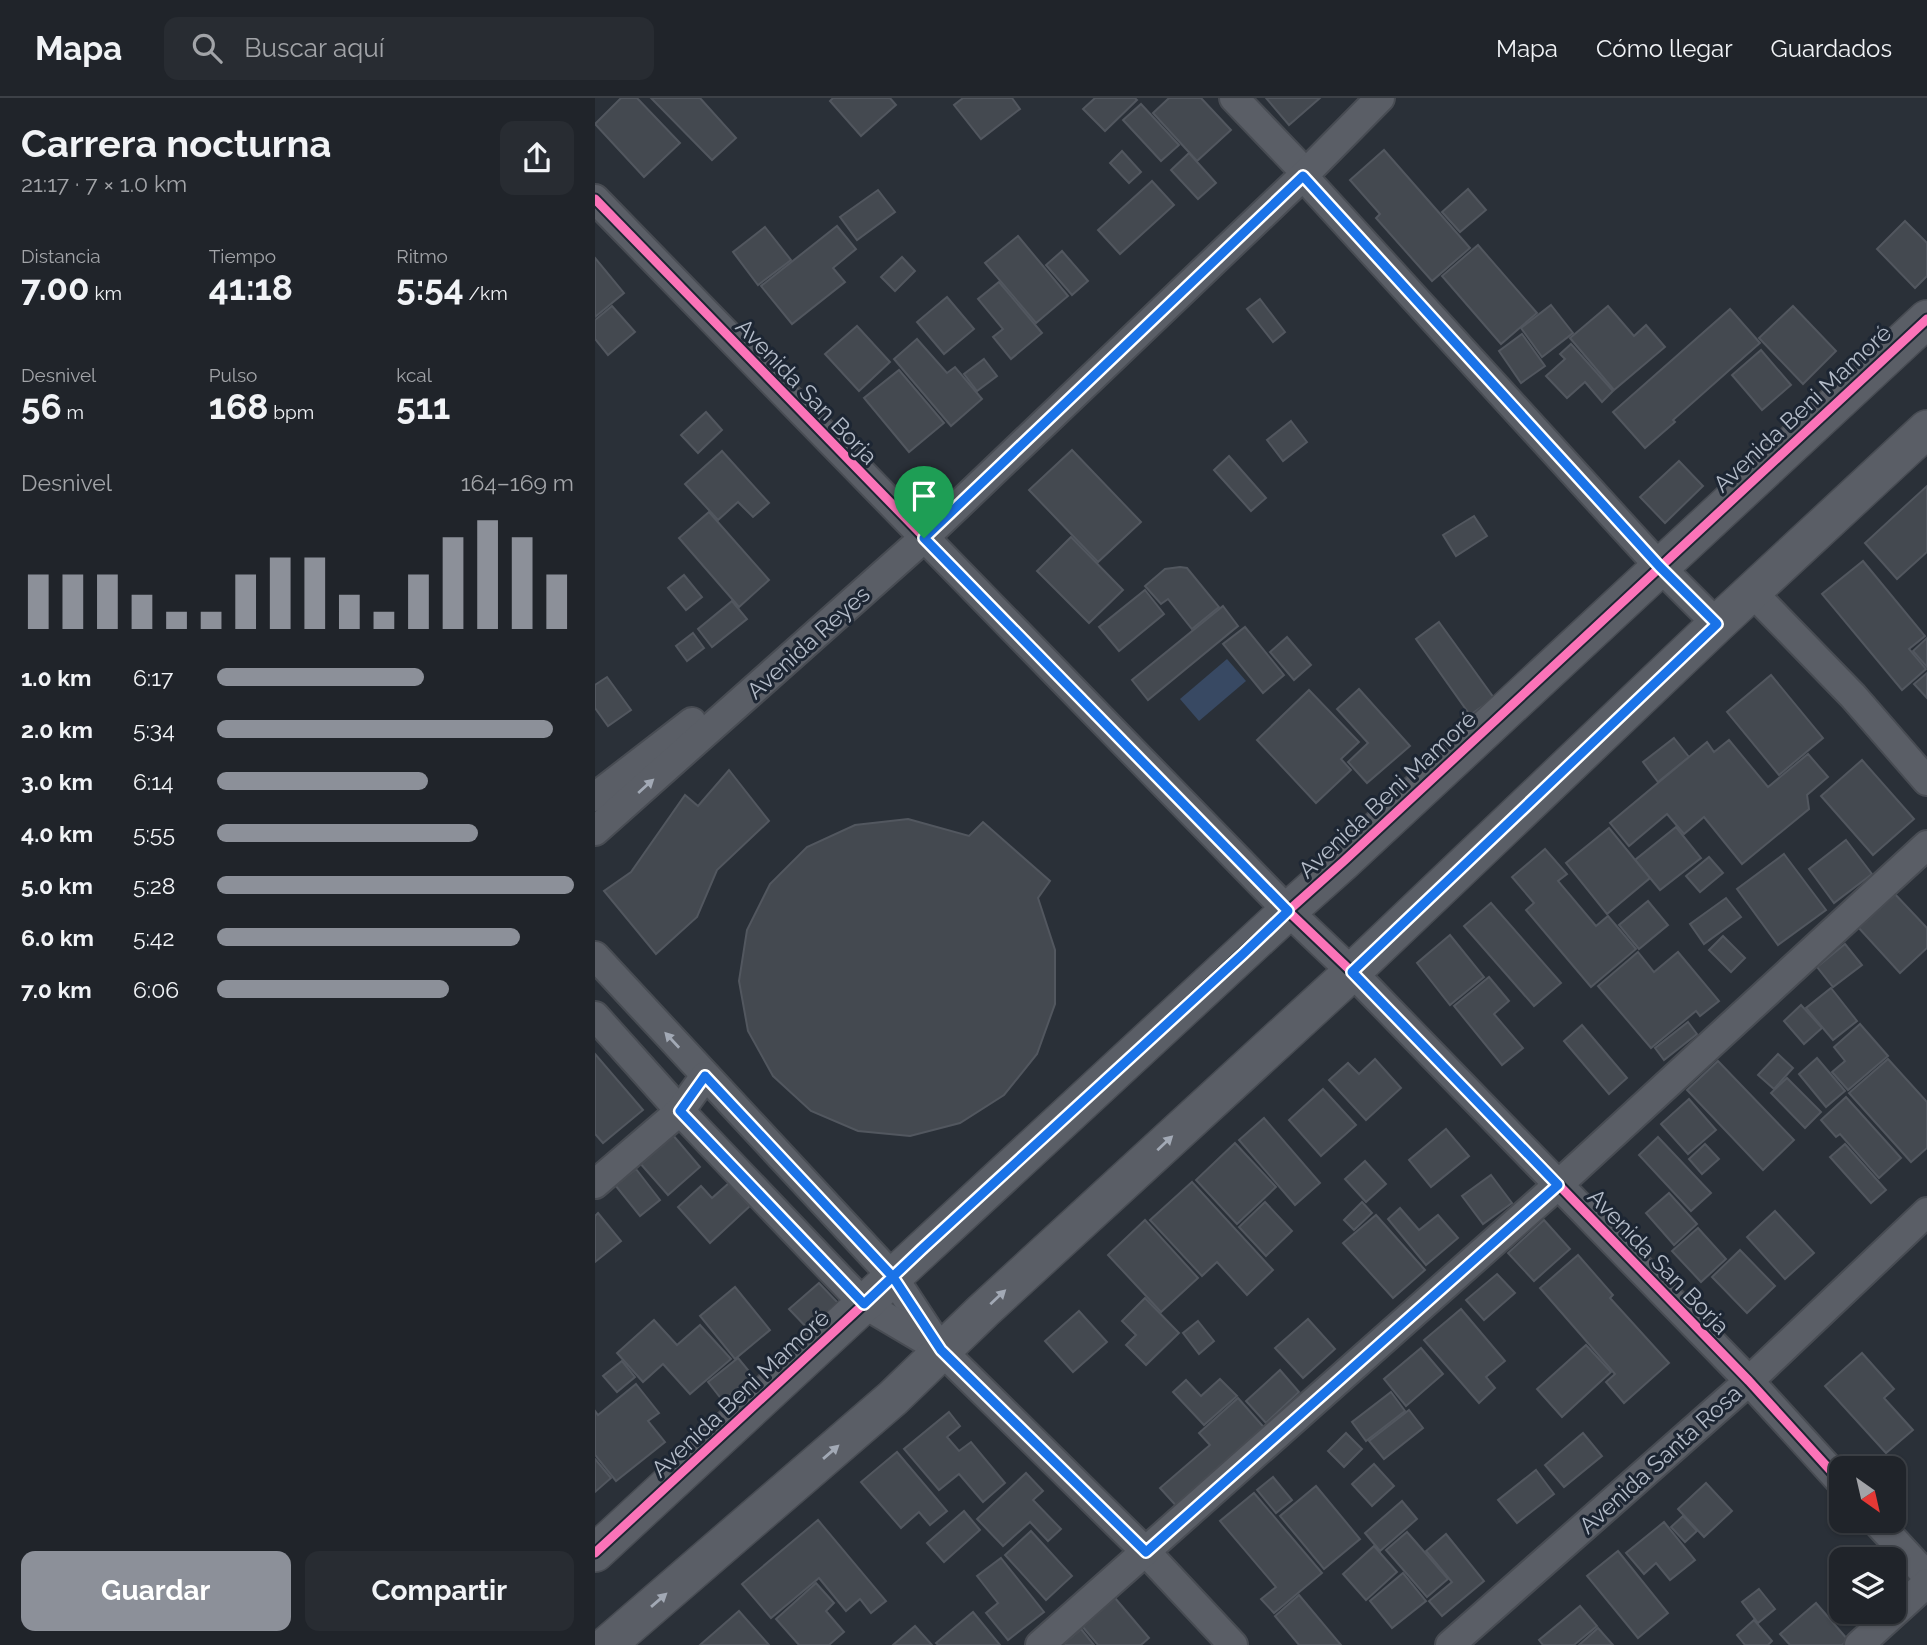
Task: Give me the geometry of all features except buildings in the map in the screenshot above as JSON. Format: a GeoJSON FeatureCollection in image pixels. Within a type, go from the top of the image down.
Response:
{"type":"FeatureCollection","features":[{"type":"Feature","properties":{"kind":"street"},"geometry":{"type":"LineString","coordinates":[[1234,98],[1659,566],[1717,624]]}},
{"type":"Feature","properties":{"kind":"street","name":"Avenida Reyes"},"geometry":{"type":"LineString","coordinates":[[1301,171],[1362,98]]}},
{"type":"Feature","properties":{"kind":"street","name":"Avenida Reyes"},"geometry":{"type":"LineString","coordinates":[[595,831],[1380,98]]}},
{"type":"Feature","properties":{"kind":"street","name":"Avenida San Borja"},"geometry":{"type":"LineString","coordinates":[[595,199],[1288,911],[1352,972],[1749,1381],[1829,1469]]}},
{"type":"Feature","properties":{"kind":"street","name":"Avenida Beni Mamoré"},"geometry":{"type":"LineString","coordinates":[[595,1553],[1927,318]]}},
{"type":"Feature","properties":{"kind":"street"},"geometry":{"type":"LineString","coordinates":[[607,1645],[893,1398],[941,1350],[1352,972],[1717,624],[1927,429]]}},
{"type":"Feature","properties":{"kind":"street","name":"Avenida Reyes"},"geometry":{"type":"LineString","coordinates":[[595,797],[726,696],[917,532]]}},
{"type":"Feature","properties":{"kind":"street"},"geometry":{"type":"LineString","coordinates":[[1752,592],[1853,696],[1927,781]]}},
{"type":"Feature","properties":{"kind":"street"},"geometry":{"type":"LineString","coordinates":[[1040,1645],[1558,1185],[1927,845]]}},
{"type":"Feature","properties":{"kind":"street"},"geometry":{"type":"LineString","coordinates":[[595,956],[893,1277],[941,1350],[1146,1552],[1233,1645]]}},
{"type":"Feature","properties":{"kind":"street"},"geometry":{"type":"LineString","coordinates":[[595,1016],[680,1111],[864,1304],[941,1350]]}},
{"type":"Feature","properties":{"kind":"street"},"geometry":{"type":"LineString","coordinates":[[595,1184],[680,1111],[705,1076]]}},
{"type":"Feature","properties":{"kind":"street","name":"Avenida Santa Rosa"},"geometry":{"type":"LineString","coordinates":[[1450,1645],[1749,1381],[1927,1212]]}},
{"type":"Feature","properties":{"kind":"street"},"geometry":{"type":"LineString","coordinates":[[1887,1533],[1927,1576]]}},
{"type":"Feature","properties":{"kind":"street"},"geometry":{"type":"LineString","coordinates":[[1859,1645],[1927,1583]]}},
{"type":"Feature","properties":{"kind":"water"},"geometry":{"type":"Polygon","coordinates":[[[1227,659],[1246,681],[1199,721],[1180,699],[1227,659]]]}},
{"type":"Feature","properties":{"kind":"cycle path"},"geometry":{"type":"LineString","coordinates":[[595,199],[1288,911],[1352,972],[1749,1381],[1829,1469]]}},
{"type":"Feature","properties":{"kind":"cycle path"},"geometry":{"type":"LineString","coordinates":[[595,1553],[1927,319]]}},
{"type":"Feature","properties":{"kind":"route"},"geometry":{"type":"LineString","coordinates":[[924,538],[1288,911],[1243,954],[922,1249],[893,1277],[864,1304],[680,1111],[705,1076],[893,1277],[941,1350],[1146,1552],[1558,1185],[1352,972],[1717,624],[1659,566],[1303,176],[924,538]]}}]}
